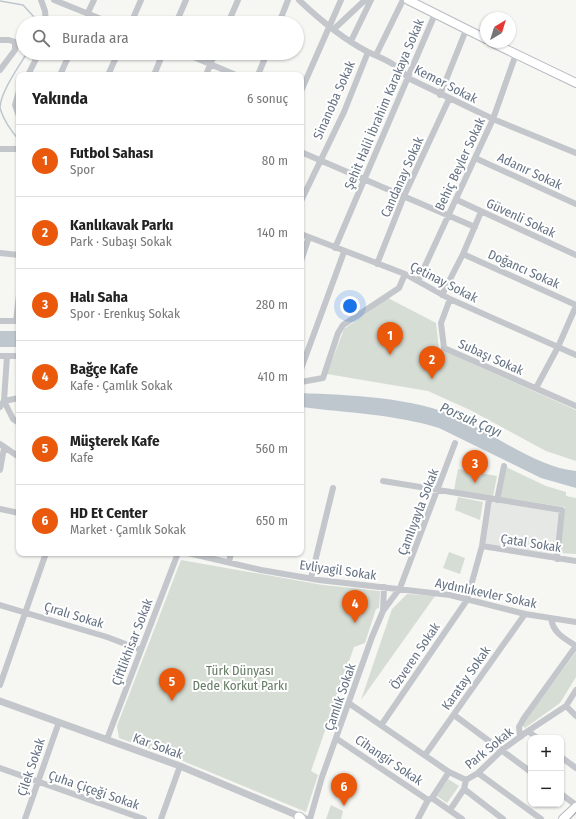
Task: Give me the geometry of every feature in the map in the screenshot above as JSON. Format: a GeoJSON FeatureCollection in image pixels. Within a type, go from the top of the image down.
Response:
{"type":"FeatureCollection","features":[{"type":"Feature","properties":{"kind":"main road"},"geometry":{"type":"LineString","coordinates":[[408,0],[480,37]]}},
{"type":"Feature","properties":{"kind":"main road"},"geometry":{"type":"LineString","coordinates":[[504,48],[576,83]]}},
{"type":"Feature","properties":{"kind":"main road"},"geometry":{"type":"LineString","coordinates":[[563,819],[576,806]]}},
{"type":"Feature","properties":{"kind":"street"},"geometry":{"type":"LineString","coordinates":[[41,0],[45,16]]}},
{"type":"Feature","properties":{"kind":"street"},"geometry":{"type":"LineString","coordinates":[[54,0],[93,16]]}},
{"type":"Feature","properties":{"kind":"street"},"geometry":{"type":"LineString","coordinates":[[88,14],[94,0]]}},
{"type":"Feature","properties":{"kind":"street"},"geometry":{"type":"LineString","coordinates":[[134,16],[141,0]]}},
{"type":"Feature","properties":{"kind":"street"},"geometry":{"type":"LineString","coordinates":[[179,16],[186,0]]}},
{"type":"Feature","properties":{"kind":"street"},"geometry":{"type":"LineString","coordinates":[[231,16],[238,0]]}},
{"type":"Feature","properties":{"kind":"street"},"geometry":{"type":"LineString","coordinates":[[282,16],[288,0]]}},
{"type":"Feature","properties":{"kind":"street","name":"Kemer Sokak"},"geometry":{"type":"LineString","coordinates":[[300,0],[331,27],[368,52],[402,70],[408,78],[440,95],[493,119],[576,153]]}},
{"type":"Feature","properties":{"kind":"street"},"geometry":{"type":"LineString","coordinates":[[304,85],[331,27],[341,0]]}},
{"type":"Feature","properties":{"kind":"street"},"geometry":{"type":"LineString","coordinates":[[331,27],[365,0]]}},
{"type":"Feature","properties":{"kind":"street"},"geometry":{"type":"LineString","coordinates":[[352,41],[371,0]]}},
{"type":"Feature","properties":{"kind":"street"},"geometry":{"type":"LineString","coordinates":[[376,55],[403,0]]}},
{"type":"Feature","properties":{"kind":"street","name":"Şehit Halil İbrahim Karakaya Sokak"},"geometry":{"type":"LineString","coordinates":[[335,248],[363,178],[435,14]]}},
{"type":"Feature","properties":{"kind":"street"},"geometry":{"type":"LineString","coordinates":[[440,95],[466,30]]}},
{"type":"Feature","properties":{"kind":"street"},"geometry":{"type":"LineString","coordinates":[[0,40],[10,40],[15,42],[15,50],[0,70]]}},
{"type":"Feature","properties":{"kind":"street","name":"Sinanoba Sokak"},"geometry":{"type":"LineString","coordinates":[[304,194],[319,160],[344,112],[368,52]]}},
{"type":"Feature","properties":{"kind":"street","name":"Behiç Beyler Sokak"},"geometry":{"type":"LineString","coordinates":[[418,281],[457,200],[493,119],[516,54]]}},
{"type":"Feature","properties":{"kind":"street"},"geometry":{"type":"LineString","coordinates":[[30,72],[36,60]]}},
{"type":"Feature","properties":{"kind":"street"},"geometry":{"type":"LineString","coordinates":[[61,72],[67,60]]}},
{"type":"Feature","properties":{"kind":"street"},"geometry":{"type":"LineString","coordinates":[[109,72],[115,60]]}},
{"type":"Feature","properties":{"kind":"street"},"geometry":{"type":"LineString","coordinates":[[155,72],[160,60]]}},
{"type":"Feature","properties":{"kind":"street"},"geometry":{"type":"LineString","coordinates":[[201,60],[229,72]]}},
{"type":"Feature","properties":{"kind":"street"},"geometry":{"type":"LineString","coordinates":[[207,72],[212,60]]}},
{"type":"Feature","properties":{"kind":"street"},"geometry":{"type":"LineString","coordinates":[[259,72],[264,60]]}},
{"type":"Feature","properties":{"kind":"street","name":"Candanay Sokak"},"geometry":{"type":"LineString","coordinates":[[377,264],[404,196],[449,99]]}},
{"type":"Feature","properties":{"kind":"street"},"geometry":{"type":"LineString","coordinates":[[0,149],[16,149]]}},
{"type":"Feature","properties":{"kind":"street"},"geometry":{"type":"LineString","coordinates":[[304,153],[475,227]]}},
{"type":"Feature","properties":{"kind":"street","name":"Adanır Sokak"},"geometry":{"type":"LineString","coordinates":[[475,158],[576,204]]}},
{"type":"Feature","properties":{"kind":"street","name":"Güvenli Sokak"},"geometry":{"type":"LineString","coordinates":[[457,200],[576,255]]}},
{"type":"Feature","properties":{"kind":"street"},"geometry":{"type":"LineString","coordinates":[[442,295],[482,212]]}},
{"type":"Feature","properties":{"kind":"street","name":"Çetinay Sokak"},"geometry":{"type":"LineString","coordinates":[[304,235],[344,252],[405,274],[450,299],[576,355]]}},
{"type":"Feature","properties":{"kind":"street"},"geometry":{"type":"LineString","coordinates":[[304,253],[310,237]]}},
{"type":"Feature","properties":{"kind":"street"},"geometry":{"type":"LineString","coordinates":[[304,361],[344,252]]}},
{"type":"Feature","properties":{"kind":"street"},"geometry":{"type":"LineString","coordinates":[[0,253],[16,255]]}},
{"type":"Feature","properties":{"kind":"street","name":"Doğancı Sokak"},"geometry":{"type":"LineString","coordinates":[[463,254],[576,305]]}},
{"type":"Feature","properties":{"kind":"street"},"geometry":{"type":"LineString","coordinates":[[304,381],[323,378],[338,333],[343,325],[399,288],[405,274]]}},
{"type":"Feature","properties":{"kind":"street","name":"Subaşı Sokak"},"geometry":{"type":"LineString","coordinates":[[450,299],[441,324],[444,348],[576,406]]}},
{"type":"Feature","properties":{"kind":"street"},"geometry":{"type":"LineString","coordinates":[[536,388],[558,347],[576,305]]}},
{"type":"Feature","properties":{"kind":"street"},"geometry":{"type":"LineString","coordinates":[[0,322],[16,321]]}},
{"type":"Feature","properties":{"kind":"street"},"geometry":{"type":"LineString","coordinates":[[0,356],[16,356]]}},
{"type":"Feature","properties":{"kind":"street"},"geometry":{"type":"LineString","coordinates":[[0,407],[4,401],[7,356]]}},
{"type":"Feature","properties":{"kind":"street"},"geometry":{"type":"LineString","coordinates":[[4,401],[16,399]]}},
{"type":"Feature","properties":{"kind":"street"},"geometry":{"type":"LineString","coordinates":[[4,401],[13,419],[16,421]]}},
{"type":"Feature","properties":{"kind":"street","name":"Çamlıyayla Sokak"},"geometry":{"type":"LineString","coordinates":[[400,588],[455,443]]}},
{"type":"Feature","properties":{"kind":"street"},"geometry":{"type":"LineString","coordinates":[[2,446],[16,456]]}},
{"type":"Feature","properties":{"kind":"street"},"geometry":{"type":"LineString","coordinates":[[0,470],[2,446]]}},
{"type":"Feature","properties":{"kind":"street"},"geometry":{"type":"LineString","coordinates":[[497,500],[504,466]]}},
{"type":"Feature","properties":{"kind":"street"},"geometry":{"type":"LineString","coordinates":[[383,481],[562,510],[557,558]]}},
{"type":"Feature","properties":{"kind":"street"},"geometry":{"type":"LineString","coordinates":[[311,578],[333,488]]}},
{"type":"Feature","properties":{"kind":"street","name":"Özveren Sokak"},"geometry":{"type":"LineString","coordinates":[[382,724],[467,600],[482,546],[489,499]]}},
{"type":"Feature","properties":{"kind":"street"},"geometry":{"type":"LineString","coordinates":[[0,509],[16,512]]}},
{"type":"Feature","properties":{"kind":"street","name":"Çatal Sokak"},"geometry":{"type":"LineString","coordinates":[[482,546],[576,561]]}},
{"type":"Feature","properties":{"kind":"street"},"geometry":{"type":"LineString","coordinates":[[0,685],[45,556]]}},
{"type":"Feature","properties":{"kind":"street","name":"Çiftlikhisar Sokak"},"geometry":{"type":"LineString","coordinates":[[107,739],[177,556]]}},
{"type":"Feature","properties":{"kind":"street","name":"Evliyagil Sokak"},"geometry":{"type":"LineString","coordinates":[[201,556],[311,578],[392,588]]}},
{"type":"Feature","properties":{"kind":"street"},"geometry":{"type":"LineString","coordinates":[[228,562],[230,556]]}},
{"type":"Feature","properties":{"kind":"street"},"geometry":{"type":"LineString","coordinates":[[383,611],[384,587]]}},
{"type":"Feature","properties":{"kind":"street","name":"Aydınlıkevler Sokak"},"geometry":{"type":"LineString","coordinates":[[392,588],[450,595],[525,614],[576,622]]}},
{"type":"Feature","properties":{"kind":"street","name":"Çamlık Sokak"},"geometry":{"type":"LineString","coordinates":[[310,819],[322,777],[383,611],[400,588]]}},
{"type":"Feature","properties":{"kind":"street","name":"Çıralı Sokak"},"geometry":{"type":"LineString","coordinates":[[0,604],[107,637],[141,650]]}},
{"type":"Feature","properties":{"kind":"street","name":"Karatay Sokak"},"geometry":{"type":"LineString","coordinates":[[425,755],[525,614]]}},
{"type":"Feature","properties":{"kind":"street"},"geometry":{"type":"LineString","coordinates":[[520,736],[519,727],[524,718],[576,646],[561,636],[552,627],[551,618]]}},
{"type":"Feature","properties":{"kind":"street","name":"Park Sokak"},"geometry":{"type":"LineString","coordinates":[[350,704],[382,724],[449,772],[466,780],[478,773],[502,750],[528,730],[566,706],[576,690]]}},
{"type":"Feature","properties":{"kind":"street","name":"Kar Sokak"},"geometry":{"type":"LineString","coordinates":[[0,701],[180,766],[289,815],[302,818]]}},
{"type":"Feature","properties":{"kind":"street"},"geometry":{"type":"LineString","coordinates":[[566,706],[576,716]]}},
{"type":"Feature","properties":{"kind":"street"},"geometry":{"type":"LineString","coordinates":[[454,715],[530,771]]}},
{"type":"Feature","properties":{"kind":"street","name":"Çilek Sokak"},"geometry":{"type":"LineString","coordinates":[[25,819],[59,722]]}},
{"type":"Feature","properties":{"kind":"street"},"geometry":{"type":"LineString","coordinates":[[528,730],[534,735]]}},
{"type":"Feature","properties":{"kind":"street","name":"Cihangir Sokak"},"geometry":{"type":"LineString","coordinates":[[337,739],[462,819]]}},
{"type":"Feature","properties":{"kind":"street"},"geometry":{"type":"LineString","coordinates":[[564,759],[576,768]]}},
{"type":"Feature","properties":{"kind":"street"},"geometry":{"type":"LineString","coordinates":[[161,819],[180,766]]}},
{"type":"Feature","properties":{"kind":"street","name":"Çuha Çiçeği Sokak"},"geometry":{"type":"LineString","coordinates":[[0,768],[144,819]]}},
{"type":"Feature","properties":{"kind":"street"},"geometry":{"type":"LineString","coordinates":[[418,819],[449,772]]}},
{"type":"Feature","properties":{"kind":"street"},"geometry":{"type":"LineString","coordinates":[[478,773],[541,819]]}},
{"type":"Feature","properties":{"kind":"street"},"geometry":{"type":"LineString","coordinates":[[450,810],[464,789],[466,780]]}},
{"type":"Feature","properties":{"kind":"street"},"geometry":{"type":"LineString","coordinates":[[464,789],[503,819]]}},
{"type":"Feature","properties":{"kind":"street"},"geometry":{"type":"LineString","coordinates":[[564,796],[576,806]]}},
{"type":"Feature","properties":{"kind":"shaded area"},"geometry":{"type":"Polygon","coordinates":[[[0,331],[16,331],[16,347],[0,347],[0,331]]]}},
{"type":"Feature","properties":{"kind":"shaded area","name":"Porsuk Çayı"},"geometry":{"type":"Polygon","coordinates":[[[304,393],[380,398],[421,405],[439,410],[471,424],[515,449],[546,464],[576,471],[576,488],[541,478],[439,428],[422,423],[370,414],[304,407],[304,393]]]}},
{"type":"Feature","properties":{"kind":"shaded area"},"geometry":{"type":"Polygon","coordinates":[[[489,499],[562,510],[557,559],[482,546],[489,499]]]}},
{"type":"Feature","properties":{"kind":"green space"},"geometry":{"type":"Polygon","coordinates":[[[388,298],[436,323],[439,349],[576,410],[576,461],[546,451],[470,410],[428,391],[327,374],[344,329],[388,298]]]}},
{"type":"Feature","properties":{"kind":"green space"},"geometry":{"type":"Polygon","coordinates":[[[504,466],[546,486],[566,492],[566,496],[576,498],[576,554],[560,553],[565,507],[498,497],[504,466]]]}},
{"type":"Feature","properties":{"kind":"green space"},"geometry":{"type":"Polygon","coordinates":[[[458,469],[497,476],[493,497],[454,490],[458,469]]]}},
{"type":"Feature","properties":{"kind":"green space"},"geometry":{"type":"Polygon","coordinates":[[[458,497],[483,502],[480,520],[455,510],[458,497]]]}},
{"type":"Feature","properties":{"kind":"green space"},"geometry":{"type":"Polygon","coordinates":[[[449,552],[465,558],[460,574],[443,568],[449,552]]]}},
{"type":"Feature","properties":{"kind":"green space","name":"Türk Dünyası Dede Korkut Parkı"},"geometry":{"type":"Polygon","coordinates":[[[181,560],[323,585],[380,591],[379,608],[376,609],[365,643],[354,647],[311,771],[318,775],[306,812],[183,761],[119,738],[117,726],[181,560]]]}},
{"type":"Feature","properties":{"kind":"green space"},"geometry":{"type":"Polygon","coordinates":[[[407,594],[435,596],[361,700],[392,609],[407,594]]]}},
{"type":"Feature","properties":{"kind":"green space"},"geometry":{"type":"Polygon","coordinates":[[[576,652],[576,677],[560,703],[525,728],[523,726],[524,722],[576,652]]]}},
{"type":"Feature","properties":{"kind":"green space"},"geometry":{"type":"Polygon","coordinates":[[[448,779],[459,786],[447,803],[437,796],[448,779]]]}},
{"type":"Feature","properties":{"kind":"green space"},"geometry":{"type":"Polygon","coordinates":[[[331,805],[343,811],[341,819],[326,819],[331,805]]]}},
{"type":"Feature","properties":{"kind":"waterway"},"geometry":{"type":"LineString","coordinates":[[0,1],[23,5],[33,16]]}},
{"type":"Feature","properties":{"kind":"waterway"},"geometry":{"type":"LineString","coordinates":[[16,136],[3,117],[0,108],[6,87],[23,60]]}},
{"type":"Feature","properties":{"kind":"tram line"},"geometry":{"type":"LineString","coordinates":[[570,819],[576,812]]}},
{"type":"Feature","properties":{"kind":"place","name":"Futbol Sahası"},"geometry":{"type":"Point","coordinates":[390,355]}},
{"type":"Feature","properties":{"kind":"place","name":"Kanlıkavak Parkı"},"geometry":{"type":"Point","coordinates":[432,379]}},
{"type":"Feature","properties":{"kind":"place","name":"Halı Saha"},"geometry":{"type":"Point","coordinates":[475,483]}},
{"type":"Feature","properties":{"kind":"place","name":"Bağçe Kafe"},"geometry":{"type":"Point","coordinates":[355,623]}},
{"type":"Feature","properties":{"kind":"place","name":"Müşterek Kafe"},"geometry":{"type":"Point","coordinates":[172,701]}},
{"type":"Feature","properties":{"kind":"place","name":"HD Et Center"},"geometry":{"type":"Point","coordinates":[344,806]}}]}
